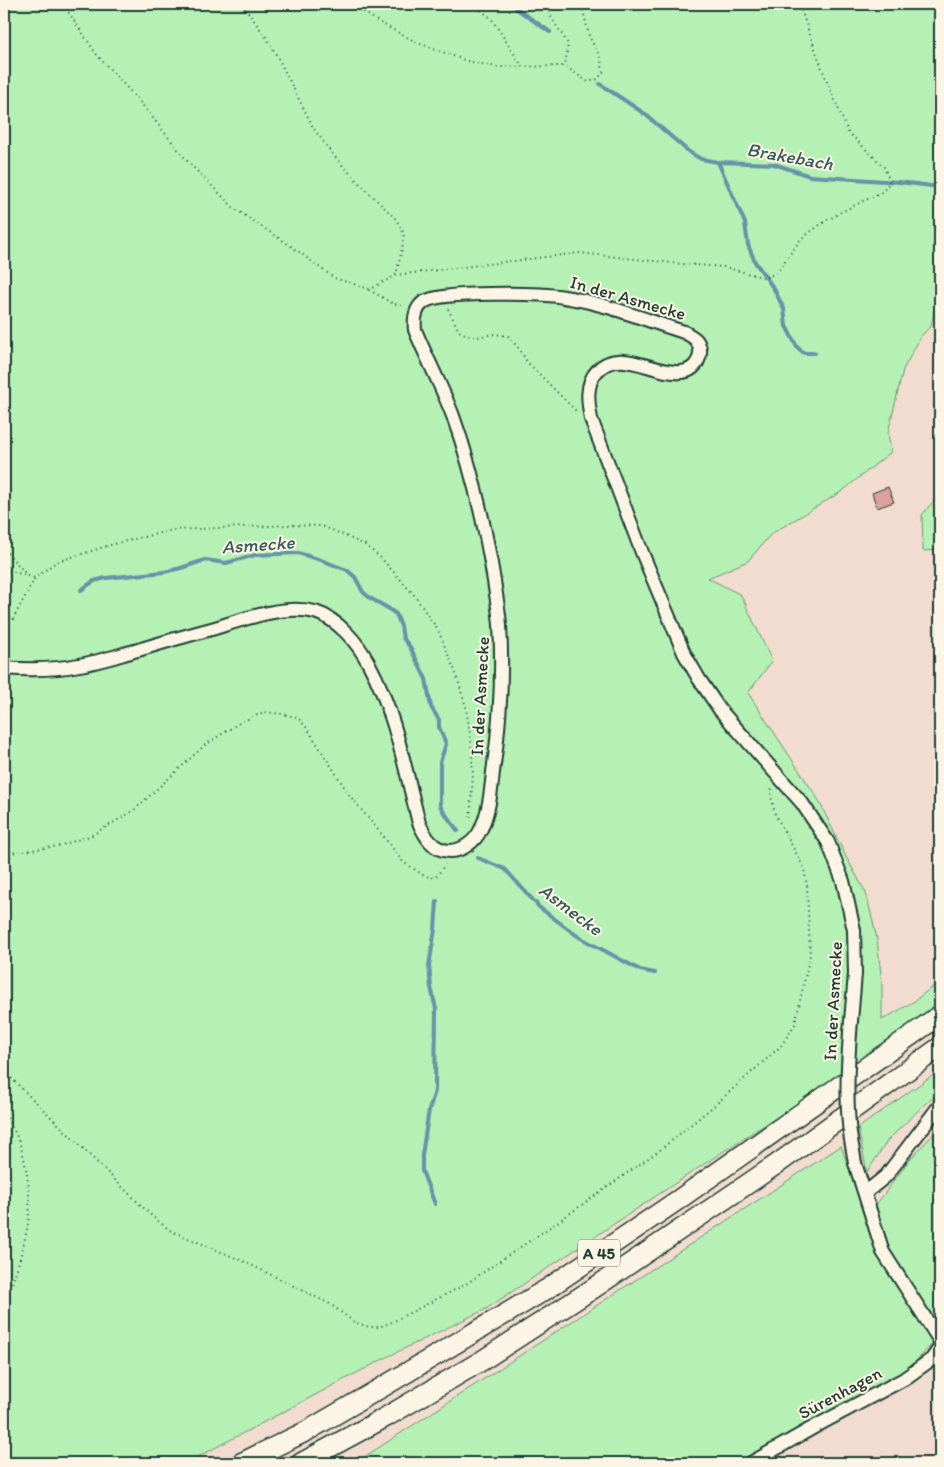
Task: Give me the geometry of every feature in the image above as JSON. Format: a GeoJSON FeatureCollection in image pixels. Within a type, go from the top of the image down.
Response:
{"type":"FeatureCollection","features":[{"type":"Feature","properties":{"kind":"highway","name":"A 45"},"geometry":{"type":"LineString","coordinates":[[241,1463],[307,1431],[547,1289],[678,1200],[940,1015]]}},
{"type":"Feature","properties":{"kind":"highway","name":"A 45"},"geometry":{"type":"LineString","coordinates":[[301,1463],[386,1417],[482,1360],[594,1288],[777,1164],[940,1047]]}},
{"type":"Feature","properties":{"kind":"street","name":"In der Asmecke"},"geometry":{"type":"LineString","coordinates":[[451,851],[465,847],[476,838],[484,822],[489,802],[500,714],[500,624],[490,555],[472,478],[453,416],[415,330],[414,320],[416,313],[424,302],[456,295],[529,294],[563,296],[592,303],[684,332],[696,341],[700,353],[699,359],[692,369],[686,372],[669,372],[625,361],[602,366],[592,377],[589,385],[588,404],[590,419],[643,555],[684,653],[699,680],[720,710],[802,803],[828,842],[843,881],[854,930],[855,974],[850,1033],[848,1098],[849,1125],[855,1162],[883,1252],[940,1342]]}},
{"type":"Feature","properties":{"kind":"street"},"geometry":{"type":"LineString","coordinates":[[4,668],[27,670],[80,665],[277,612],[294,610],[317,613],[336,623],[368,662],[382,689],[390,713],[419,823],[429,842],[443,850],[451,851]]}},
{"type":"Feature","properties":{"kind":"street"},"geometry":{"type":"LineString","coordinates":[[865,1193],[886,1176],[940,1105]]}},
{"type":"Feature","properties":{"kind":"street","name":"Sürenhagen"},"geometry":{"type":"LineString","coordinates":[[751,1463],[904,1379],[932,1359],[940,1347]]}},
{"type":"Feature","properties":{"kind":"path"},"geometry":{"type":"LineString","coordinates":[[63,4],[96,55],[140,102],[189,162],[234,209],[291,246],[334,278],[371,290],[369,290],[392,304],[402,306],[416,313]]}},
{"type":"Feature","properties":{"kind":"path"},"geometry":{"type":"LineString","coordinates":[[242,4],[277,56],[314,129],[334,156],[354,178],[396,219],[404,234],[396,275]]}},
{"type":"Feature","properties":{"kind":"path"},"geometry":{"type":"LineString","coordinates":[[351,4],[382,24],[426,46],[467,61],[497,67],[565,66],[588,82],[598,78],[603,72],[601,59],[589,36],[583,4]]}},
{"type":"Feature","properties":{"kind":"path"},"geometry":{"type":"LineString","coordinates":[[473,4],[491,18],[522,66]]}},
{"type":"Feature","properties":{"kind":"path"},"geometry":{"type":"LineString","coordinates":[[543,4],[568,44],[565,66]]}},
{"type":"Feature","properties":{"kind":"path"},"geometry":{"type":"LineString","coordinates":[[369,290],[396,275],[579,254],[724,267],[765,278],[776,273],[801,239],[841,212],[882,192],[890,182],[884,167],[848,132],[798,4]]}},
{"type":"Feature","properties":{"kind":"path"},"geometry":{"type":"LineString","coordinates":[[440,297],[459,331],[476,337],[495,334],[508,336],[527,362],[578,413],[590,419]]}},
{"type":"Feature","properties":{"kind":"path"},"geometry":{"type":"LineString","coordinates":[[4,549],[27,575]]}},
{"type":"Feature","properties":{"kind":"path"},"geometry":{"type":"LineString","coordinates":[[4,569],[35,578],[13,619],[4,624]]}},
{"type":"Feature","properties":{"kind":"path"},"geometry":{"type":"LineString","coordinates":[[4,854],[60,846],[92,835],[133,811],[205,745],[239,723],[264,712],[297,718],[308,728],[350,796],[403,862],[425,876],[435,878],[451,851]]}},
{"type":"Feature","properties":{"kind":"path"},"geometry":{"type":"LineString","coordinates":[[4,1071],[153,1217],[171,1231],[242,1261],[330,1304],[354,1322],[369,1327],[379,1327],[392,1322],[466,1284],[660,1150],[716,1105],[781,1046],[795,1024],[810,955],[807,886],[804,868],[775,814],[771,796],[774,770]]}},
{"type":"Feature","properties":{"kind":"path"},"geometry":{"type":"LineString","coordinates":[[4,1114],[18,1138],[26,1167],[29,1194],[28,1223],[4,1306]]}},
{"type":"Feature","properties":{"kind":"green space"},"geometry":{"type":"Polygon","coordinates":[[[4,4],[940,4],[940,297],[937,298],[931,326],[921,336],[903,370],[888,433],[891,452],[841,492],[771,534],[748,561],[708,578],[741,595],[772,661],[748,693],[818,799],[866,893],[877,939],[882,983],[882,1020],[913,1002],[940,981],[940,1002],[828,1085],[739,1141],[486,1309],[389,1356],[184,1463],[4,1463],[4,4]]]}},
{"type":"Feature","properties":{"kind":"green space"},"geometry":{"type":"Polygon","coordinates":[[[940,493],[940,550],[923,551],[922,515],[940,493]]]}},
{"type":"Feature","properties":{"kind":"green space"},"geometry":{"type":"Polygon","coordinates":[[[940,1070],[940,1094],[927,1102],[888,1140],[867,1172],[858,1128],[940,1070]]]}},
{"type":"Feature","properties":{"kind":"green space"},"geometry":{"type":"Polygon","coordinates":[[[940,1127],[940,1336],[887,1249],[873,1209],[910,1159],[940,1127]]]}},
{"type":"Feature","properties":{"kind":"green space"},"geometry":{"type":"Polygon","coordinates":[[[841,1146],[879,1255],[934,1342],[902,1376],[746,1463],[355,1463],[841,1146]]]}},
{"type":"Feature","properties":{"kind":"building"},"geometry":{"type":"Polygon","coordinates":[[[888,487],[894,502],[877,508],[872,493],[888,487]]]}},
{"type":"Feature","properties":{"kind":"waterway","name":"Brakebach"},"geometry":{"type":"LineString","coordinates":[[513,4],[517,9],[550,32]]}},
{"type":"Feature","properties":{"kind":"waterway","name":"Brakebach"},"geometry":{"type":"LineString","coordinates":[[600,84],[645,114],[689,152],[701,159],[718,162],[774,164],[810,176],[899,182],[940,187]]}},
{"type":"Feature","properties":{"kind":"waterway"},"geometry":{"type":"LineString","coordinates":[[718,162],[745,223],[748,245],[755,262],[774,289],[784,309],[786,326],[797,347],[804,353],[815,353]]}},
{"type":"Feature","properties":{"kind":"waterway","name":"Asmecke"},"geometry":{"type":"LineString","coordinates":[[81,590],[94,581],[106,578],[164,572],[205,560],[226,563],[255,555],[298,553],[347,570],[355,577],[363,592],[396,614],[403,638],[410,647],[426,679],[431,707],[439,720],[439,727],[446,744],[440,762],[440,805],[458,831]]}},
{"type":"Feature","properties":{"kind":"waterway","name":"Asmecke"},"geometry":{"type":"LineString","coordinates":[[478,858],[505,869],[540,908],[579,937],[640,970],[655,973]]}},
{"type":"Feature","properties":{"kind":"waterway"},"geometry":{"type":"LineString","coordinates":[[435,1204],[422,1171],[422,1155],[429,1110],[435,1091],[436,1009],[429,966],[437,901]]}}]}
